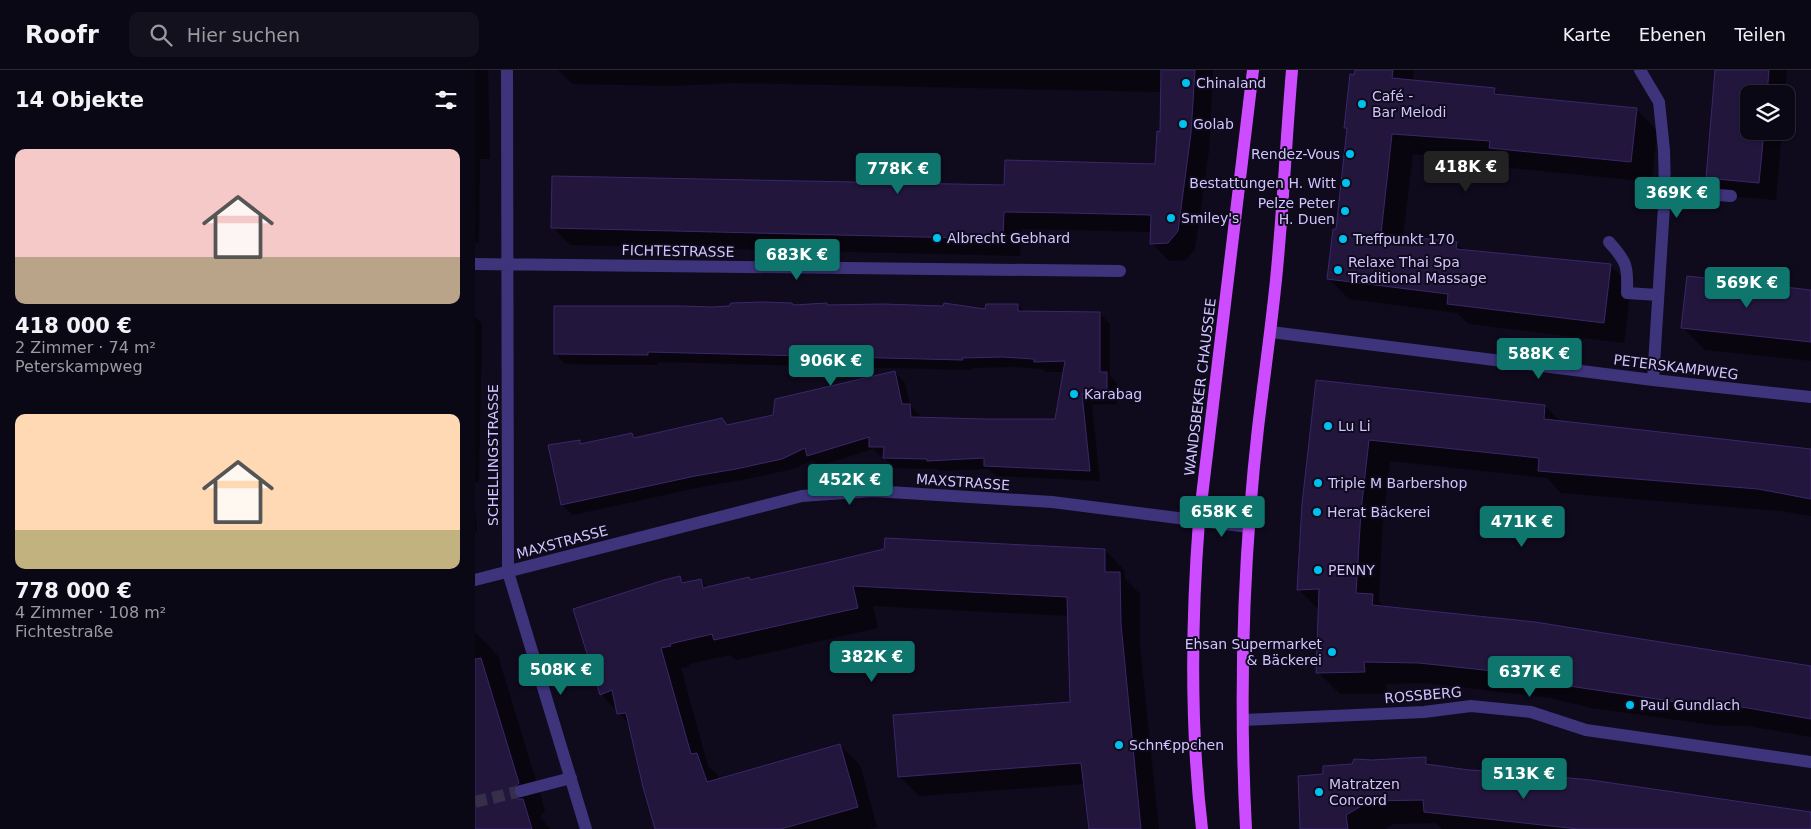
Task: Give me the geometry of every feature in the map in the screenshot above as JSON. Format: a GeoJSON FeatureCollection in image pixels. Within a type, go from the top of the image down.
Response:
{"type":"FeatureCollection","features":[{"type":"Feature","properties":{"kind":"main road","name":"WANDSBEKER CHAUSSEE"},"geometry":{"type":"LineString","coordinates":[[1202,829],[1194,741],[1192,660],[1194,586],[1199,521],[1253,70]]}},
{"type":"Feature","properties":{"kind":"main road"},"geometry":{"type":"LineString","coordinates":[[1246,829],[1243,778],[1245,586],[1258,429],[1271,332],[1282,226],[1292,70]]}},
{"type":"Feature","properties":{"kind":"street","name":"SCHELLINGSTRASSE"},"geometry":{"type":"LineString","coordinates":[[507,70],[508,572],[586,829]]}},
{"type":"Feature","properties":{"kind":"street"},"geometry":{"type":"LineString","coordinates":[[1644,73],[1659,102],[1665,150],[1665,191],[1653,380]]}},
{"type":"Feature","properties":{"kind":"street"},"geometry":{"type":"LineString","coordinates":[[1665,191],[1731,196]]}},
{"type":"Feature","properties":{"kind":"street"},"geometry":{"type":"LineString","coordinates":[[1609,242],[1623,258],[1628,273],[1627,293],[1658,295]]}},
{"type":"Feature","properties":{"kind":"street","name":"FICHTESTRASSE"},"geometry":{"type":"LineString","coordinates":[[475,264],[1120,271]]}},
{"type":"Feature","properties":{"kind":"street","name":"PETERSKAMPWEG"},"geometry":{"type":"LineString","coordinates":[[1271,332],[1653,380],[1811,397]]}},
{"type":"Feature","properties":{"kind":"street","name":"MAXSTRASSE"},"geometry":{"type":"LineString","coordinates":[[475,580],[802,496],[882,492],[1052,502],[1249,528]]}},
{"type":"Feature","properties":{"kind":"street","name":"ROSSBERG"},"geometry":{"type":"LineString","coordinates":[[1243,720],[1424,712],[1471,706],[1531,712],[1586,730],[1811,762]]}},
{"type":"Feature","properties":{"kind":"street"},"geometry":{"type":"LineString","coordinates":[[521,791],[571,778]]}},
{"type":"Feature","properties":{"kind":"building"},"geometry":{"type":"Polygon","coordinates":[[[1161,70],[1195,70],[1191,133],[1178,231],[1168,243],[1150,244],[1151,215],[1069,213],[1004,212],[1003,239],[551,228],[552,176],[1004,185],[1005,160],[1155,164],[1157,131],[1160,132],[1161,70]]]}},
{"type":"Feature","properties":{"kind":"building"},"geometry":{"type":"Polygon","coordinates":[[[1355,70],[1393,70],[1392,78],[1495,88],[1494,94],[1637,108],[1631,162],[1489,148],[1490,141],[1392,134],[1381,234],[1457,242],[1456,249],[1611,264],[1604,323],[1447,304],[1448,294],[1327,279],[1333,229],[1336,229],[1347,128],[1344,128],[1350,74],[1354,75],[1355,70]]]}},
{"type":"Feature","properties":{"kind":"building"},"geometry":{"type":"Polygon","coordinates":[[[1715,70],[1769,70],[1768,85],[1740,85],[1740,140],[1763,140],[1759,183],[1706,178],[1715,70]]]}},
{"type":"Feature","properties":{"kind":"building"},"geometry":{"type":"Polygon","coordinates":[[[1687,276],[1811,290],[1811,342],[1681,328],[1687,276]]]}},
{"type":"Feature","properties":{"kind":"building"},"geometry":{"type":"Polygon","coordinates":[[[731,303],[792,303],[793,305],[827,303],[827,305],[943,306],[944,303],[985,309],[986,304],[1018,304],[1018,311],[1100,312],[1100,372],[1107,372],[1107,394],[1082,394],[1090,471],[984,466],[984,458],[927,461],[927,459],[883,458],[884,447],[869,447],[869,437],[807,456],[805,448],[782,459],[561,505],[548,445],[580,440],[580,444],[632,433],[634,438],[722,418],[727,425],[773,415],[775,399],[895,371],[902,404],[910,404],[911,417],[1055,419],[1065,361],[1034,362],[1034,359],[1003,357],[962,358],[963,360],[648,352],[648,355],[554,354],[554,306],[712,307],[729,306],[731,303]]]}},
{"type":"Feature","properties":{"kind":"building"},"geometry":{"type":"Polygon","coordinates":[[[1316,380],[1545,405],[1544,419],[1811,449],[1811,499],[1758,489],[1538,471],[1539,458],[1369,440],[1361,511],[1356,593],[1373,594],[1372,605],[1535,622],[1811,666],[1811,719],[1725,704],[1697,705],[1569,686],[1503,672],[1419,663],[1364,662],[1365,672],[1316,673],[1319,589],[1297,590],[1302,504],[1316,380]]]}},
{"type":"Feature","properties":{"kind":"building"},"geometry":{"type":"Polygon","coordinates":[[[885,538],[1105,549],[1105,572],[1120,572],[1121,624],[1141,829],[1089,829],[1081,763],[898,777],[893,715],[1070,702],[1067,597],[853,586],[858,608],[714,640],[712,634],[661,648],[691,754],[697,753],[707,782],[840,744],[858,807],[781,829],[655,829],[626,713],[617,714],[612,690],[600,695],[573,609],[680,576],[682,583],[701,579],[703,588],[749,577],[750,580],[821,564],[884,549],[885,538]]]}},
{"type":"Feature","properties":{"kind":"building"},"geometry":{"type":"Polygon","coordinates":[[[481,658],[519,783],[513,788],[513,794],[518,799],[523,799],[532,829],[475,829],[475,659],[481,658]]]}},
{"type":"Feature","properties":{"kind":"building"},"geometry":{"type":"Polygon","coordinates":[[[1426,757],[1426,764],[1469,770],[1591,780],[1811,812],[1811,829],[1578,829],[1424,812],[1423,800],[1370,801],[1346,815],[1348,829],[1300,829],[1298,776],[1323,774],[1323,766],[1352,764],[1354,759],[1426,757]]]}},
{"type":"Feature","properties":{"kind":"tunnel"},"geometry":{"type":"LineString","coordinates":[[475,802],[521,791]]}},
{"type":"Feature","properties":{"kind":"place","name":"Chinaland"},"geometry":{"type":"Point","coordinates":[1186,83]}},
{"type":"Feature","properties":{"kind":"place","name":"Café - Bar Melodi"},"geometry":{"type":"Point","coordinates":[1362,104]}},
{"type":"Feature","properties":{"kind":"place","name":"Golab"},"geometry":{"type":"Point","coordinates":[1183,124]}},
{"type":"Feature","properties":{"kind":"place","name":"Rendez-Vous"},"geometry":{"type":"Point","coordinates":[1350,154]}},
{"type":"Feature","properties":{"kind":"place","name":"Bestattungen H. Witt"},"geometry":{"type":"Point","coordinates":[1346,183]}},
{"type":"Feature","properties":{"kind":"place","name":"Pelze Peter H. Duen"},"geometry":{"type":"Point","coordinates":[1345,211]}},
{"type":"Feature","properties":{"kind":"place","name":"Smiley's"},"geometry":{"type":"Point","coordinates":[1171,218]}},
{"type":"Feature","properties":{"kind":"place","name":"Albrecht Gebhard"},"geometry":{"type":"Point","coordinates":[937,238]}},
{"type":"Feature","properties":{"kind":"place","name":"Treffpunkt 170"},"geometry":{"type":"Point","coordinates":[1343,239]}},
{"type":"Feature","properties":{"kind":"place","name":"Relaxe Thai Spa Traditional Massage"},"geometry":{"type":"Point","coordinates":[1338,270]}},
{"type":"Feature","properties":{"kind":"place","name":"Karabag"},"geometry":{"type":"Point","coordinates":[1074,394]}},
{"type":"Feature","properties":{"kind":"place","name":"Lu Li"},"geometry":{"type":"Point","coordinates":[1328,426]}},
{"type":"Feature","properties":{"kind":"place","name":"Triple M Barbershop"},"geometry":{"type":"Point","coordinates":[1318,483]}},
{"type":"Feature","properties":{"kind":"place","name":"Herat Bäckerei"},"geometry":{"type":"Point","coordinates":[1317,512]}},
{"type":"Feature","properties":{"kind":"place","name":"PENNY"},"geometry":{"type":"Point","coordinates":[1318,570]}},
{"type":"Feature","properties":{"kind":"place","name":"Ehsan Supermarket & Bäckerei"},"geometry":{"type":"Point","coordinates":[1332,652]}},
{"type":"Feature","properties":{"kind":"place","name":"Paul Gundlach"},"geometry":{"type":"Point","coordinates":[1630,705]}},
{"type":"Feature","properties":{"kind":"place","name":"Schn€ppchen"},"geometry":{"type":"Point","coordinates":[1119,745]}},
{"type":"Feature","properties":{"kind":"place","name":"Matratzen Concord"},"geometry":{"type":"Point","coordinates":[1319,792]}}]}
